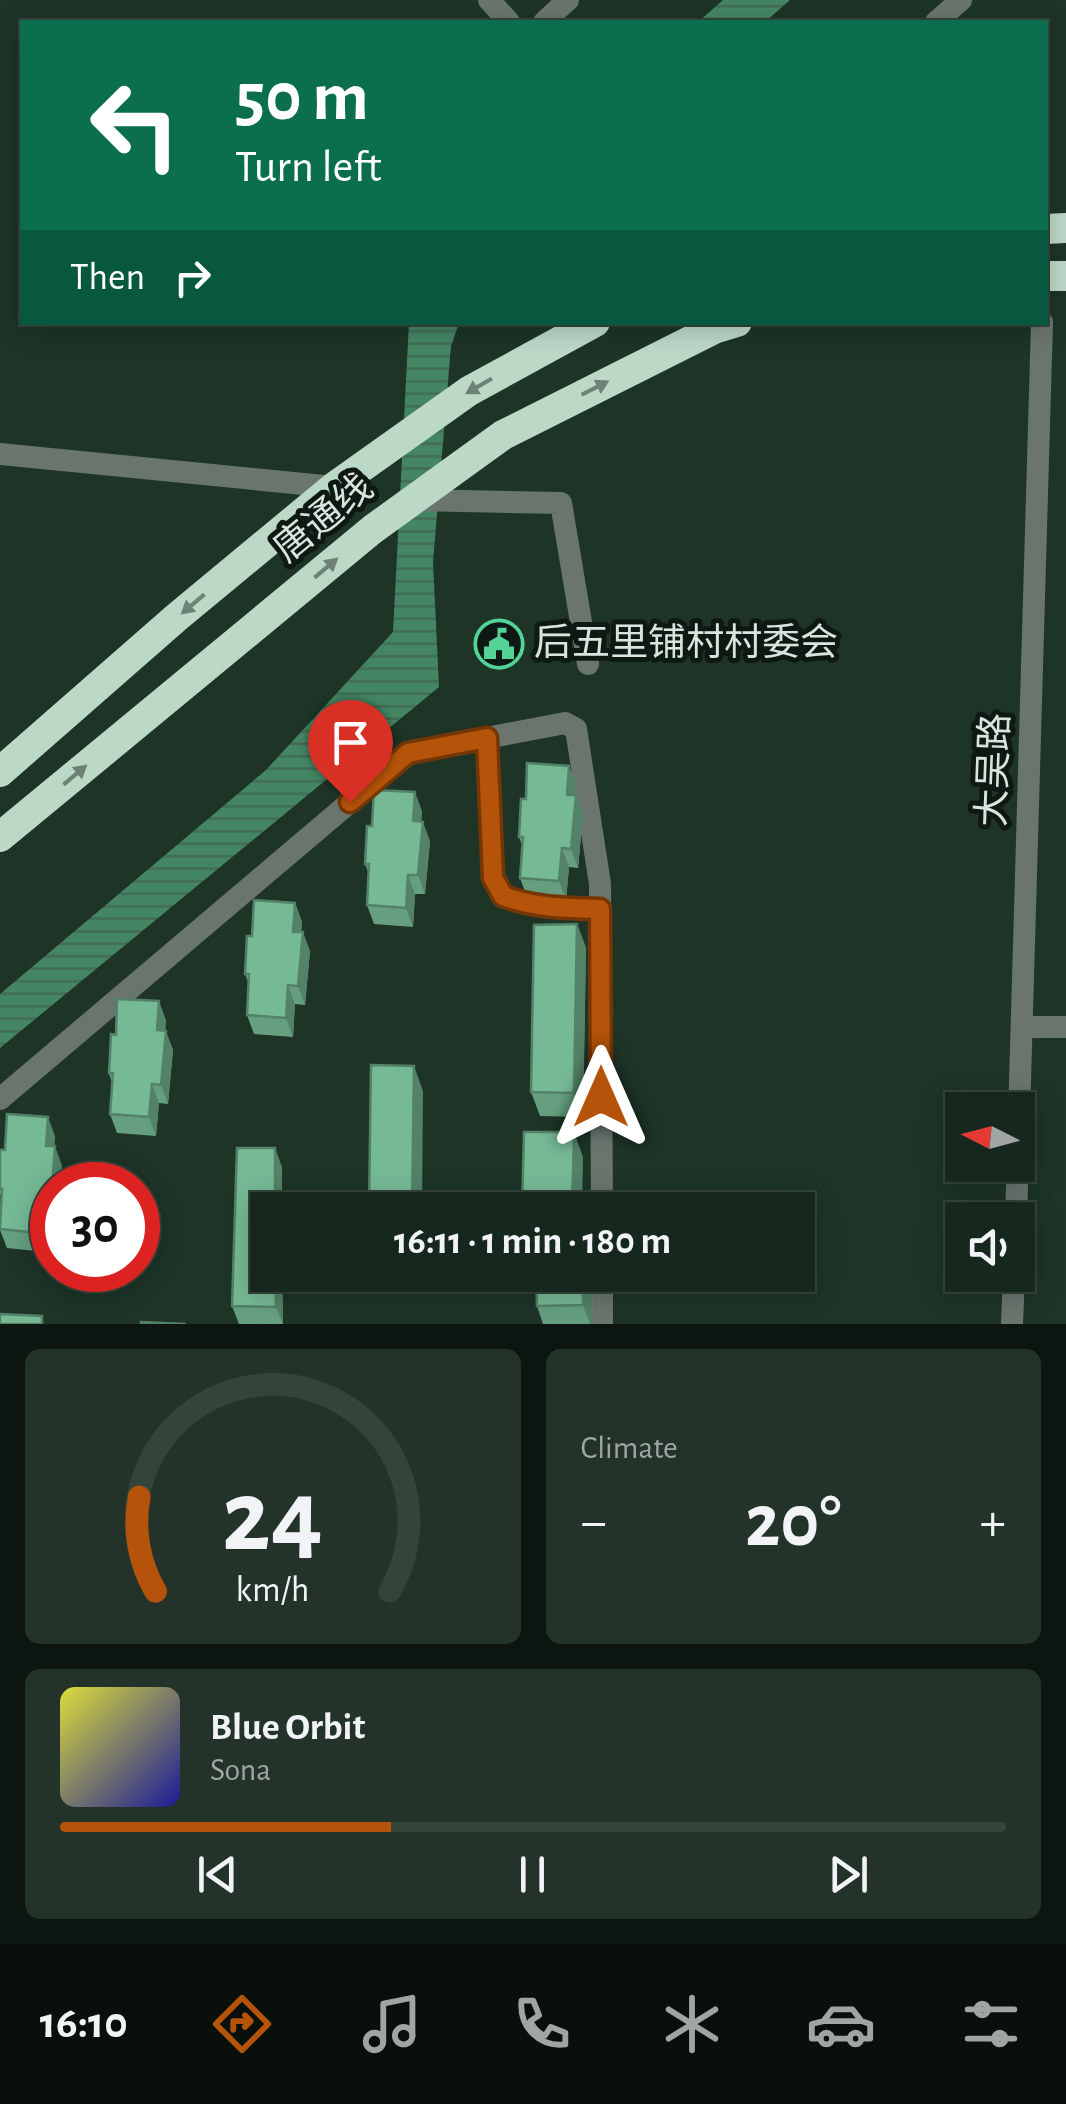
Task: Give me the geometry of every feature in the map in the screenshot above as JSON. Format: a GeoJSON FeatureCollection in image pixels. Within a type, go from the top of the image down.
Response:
{"type":"FeatureCollection","features":[{"type":"Feature","properties":{"kind":"highway","name":"唐通线"},"geometry":{"type":"LineString","coordinates":[[0,772],[176,617],[334,486],[469,391],[590,325]]}},
{"type":"Feature","properties":{"kind":"highway","name":"唐通线"},"geometry":{"type":"LineString","coordinates":[[0,837],[373,529],[503,435],[721,325]]}},
{"type":"Feature","properties":{"kind":"street"},"geometry":{"type":"LineString","coordinates":[[489,0],[507,20]]}},
{"type":"Feature","properties":{"kind":"street"},"geometry":{"type":"LineString","coordinates":[[546,20],[568,0]]}},
{"type":"Feature","properties":{"kind":"street"},"geometry":{"type":"LineString","coordinates":[[938,20],[961,0]]}},
{"type":"Feature","properties":{"kind":"street","name":"大吴路"},"geometry":{"type":"LineString","coordinates":[[1017,1202],[1042,325]]}},
{"type":"Feature","properties":{"kind":"street"},"geometry":{"type":"LineString","coordinates":[[0,454],[334,486]]}},
{"type":"Feature","properties":{"kind":"street"},"geometry":{"type":"LineString","coordinates":[[413,500],[561,503],[588,664]]}},
{"type":"Feature","properties":{"kind":"street"},"geometry":{"type":"LineString","coordinates":[[0,1098],[408,753],[565,723],[576,729],[600,884],[602,1192]]}},
{"type":"Feature","properties":{"kind":"street"},"geometry":{"type":"LineString","coordinates":[[487,738],[493,878],[503,896],[551,908],[600,909]]}},
{"type":"Feature","properties":{"kind":"street"},"geometry":{"type":"LineString","coordinates":[[1022,1028],[1066,1027]]}},
{"type":"Feature","properties":{"kind":"street"},"geometry":{"type":"LineString","coordinates":[[602,1292],[602,1324]]}},
{"type":"Feature","properties":{"kind":"street"},"geometry":{"type":"LineString","coordinates":[[1012,1324],[1013,1292]]}},
{"type":"Feature","properties":{"kind":"shaded area"},"geometry":{"type":"Polygon","coordinates":[[[723,0],[790,0],[767,20],[700,20],[723,0]]]}},
{"type":"Feature","properties":{"kind":"shaded area"},"geometry":{"type":"Polygon","coordinates":[[[409,325],[458,325],[451,346],[433,562],[439,687],[0,1048],[0,994],[266,770],[393,632],[409,325]]]}},
{"type":"Feature","properties":{"kind":"building"},"geometry":{"type":"Polygon","coordinates":[[[527,763],[569,766],[567,795],[576,795],[571,849],[562,848],[559,881],[520,878],[521,799],[526,799],[527,763]]]}},
{"type":"Feature","properties":{"kind":"building"},"geometry":{"type":"Polygon","coordinates":[[[374,790],[415,792],[413,821],[423,822],[418,875],[408,875],[406,908],[367,905],[367,826],[372,826],[374,790]]]}},
{"type":"Feature","properties":{"kind":"building"},"geometry":{"type":"Polygon","coordinates":[[[254,900],[295,903],[293,932],[303,932],[298,986],[288,985],[286,1018],[247,1015],[247,936],[252,936],[254,900]]]}},
{"type":"Feature","properties":{"kind":"building"},"geometry":{"type":"Polygon","coordinates":[[[577,924],[574,1093],[531,1092],[534,925],[577,924]]]}},
{"type":"Feature","properties":{"kind":"building"},"geometry":{"type":"Polygon","coordinates":[[[117,999],[159,1001],[157,1030],[166,1031],[161,1085],[152,1084],[149,1117],[110,1114],[111,1034],[116,1035],[117,999]]]}},
{"type":"Feature","properties":{"kind":"building"},"geometry":{"type":"Polygon","coordinates":[[[371,1065],[414,1066],[412,1192],[369,1192],[371,1065]]]}},
{"type":"Feature","properties":{"kind":"building"},"geometry":{"type":"Polygon","coordinates":[[[7,1114],[48,1117],[46,1146],[55,1146],[54,1162],[30,1162],[30,1232],[0,1229],[0,1150],[5,1150],[7,1114]]]}},
{"type":"Feature","properties":{"kind":"building"},"geometry":{"type":"Polygon","coordinates":[[[524,1132],[574,1132],[572,1192],[522,1192],[524,1132]]]}},
{"type":"Feature","properties":{"kind":"building"},"geometry":{"type":"Polygon","coordinates":[[[237,1148],[275,1148],[275,1192],[250,1192],[250,1292],[276,1292],[276,1307],[232,1306],[237,1148]]]}},
{"type":"Feature","properties":{"kind":"building"},"geometry":{"type":"Polygon","coordinates":[[[537,1292],[583,1292],[583,1305],[537,1306],[537,1292]]]}},
{"type":"Feature","properties":{"kind":"building"},"geometry":{"type":"Polygon","coordinates":[[[0,1314],[42,1316],[42,1324],[0,1324],[0,1314]]]}},
{"type":"Feature","properties":{"kind":"place","name":"后五里铺村村委会"},"geometry":{"type":"Point","coordinates":[499,644]}},
{"type":"Feature","properties":{"kind":"route"},"geometry":{"type":"LineString","coordinates":[[350,802],[408,753],[487,738],[493,878],[503,896],[551,908],[600,909],[601,1097]]}}]}
